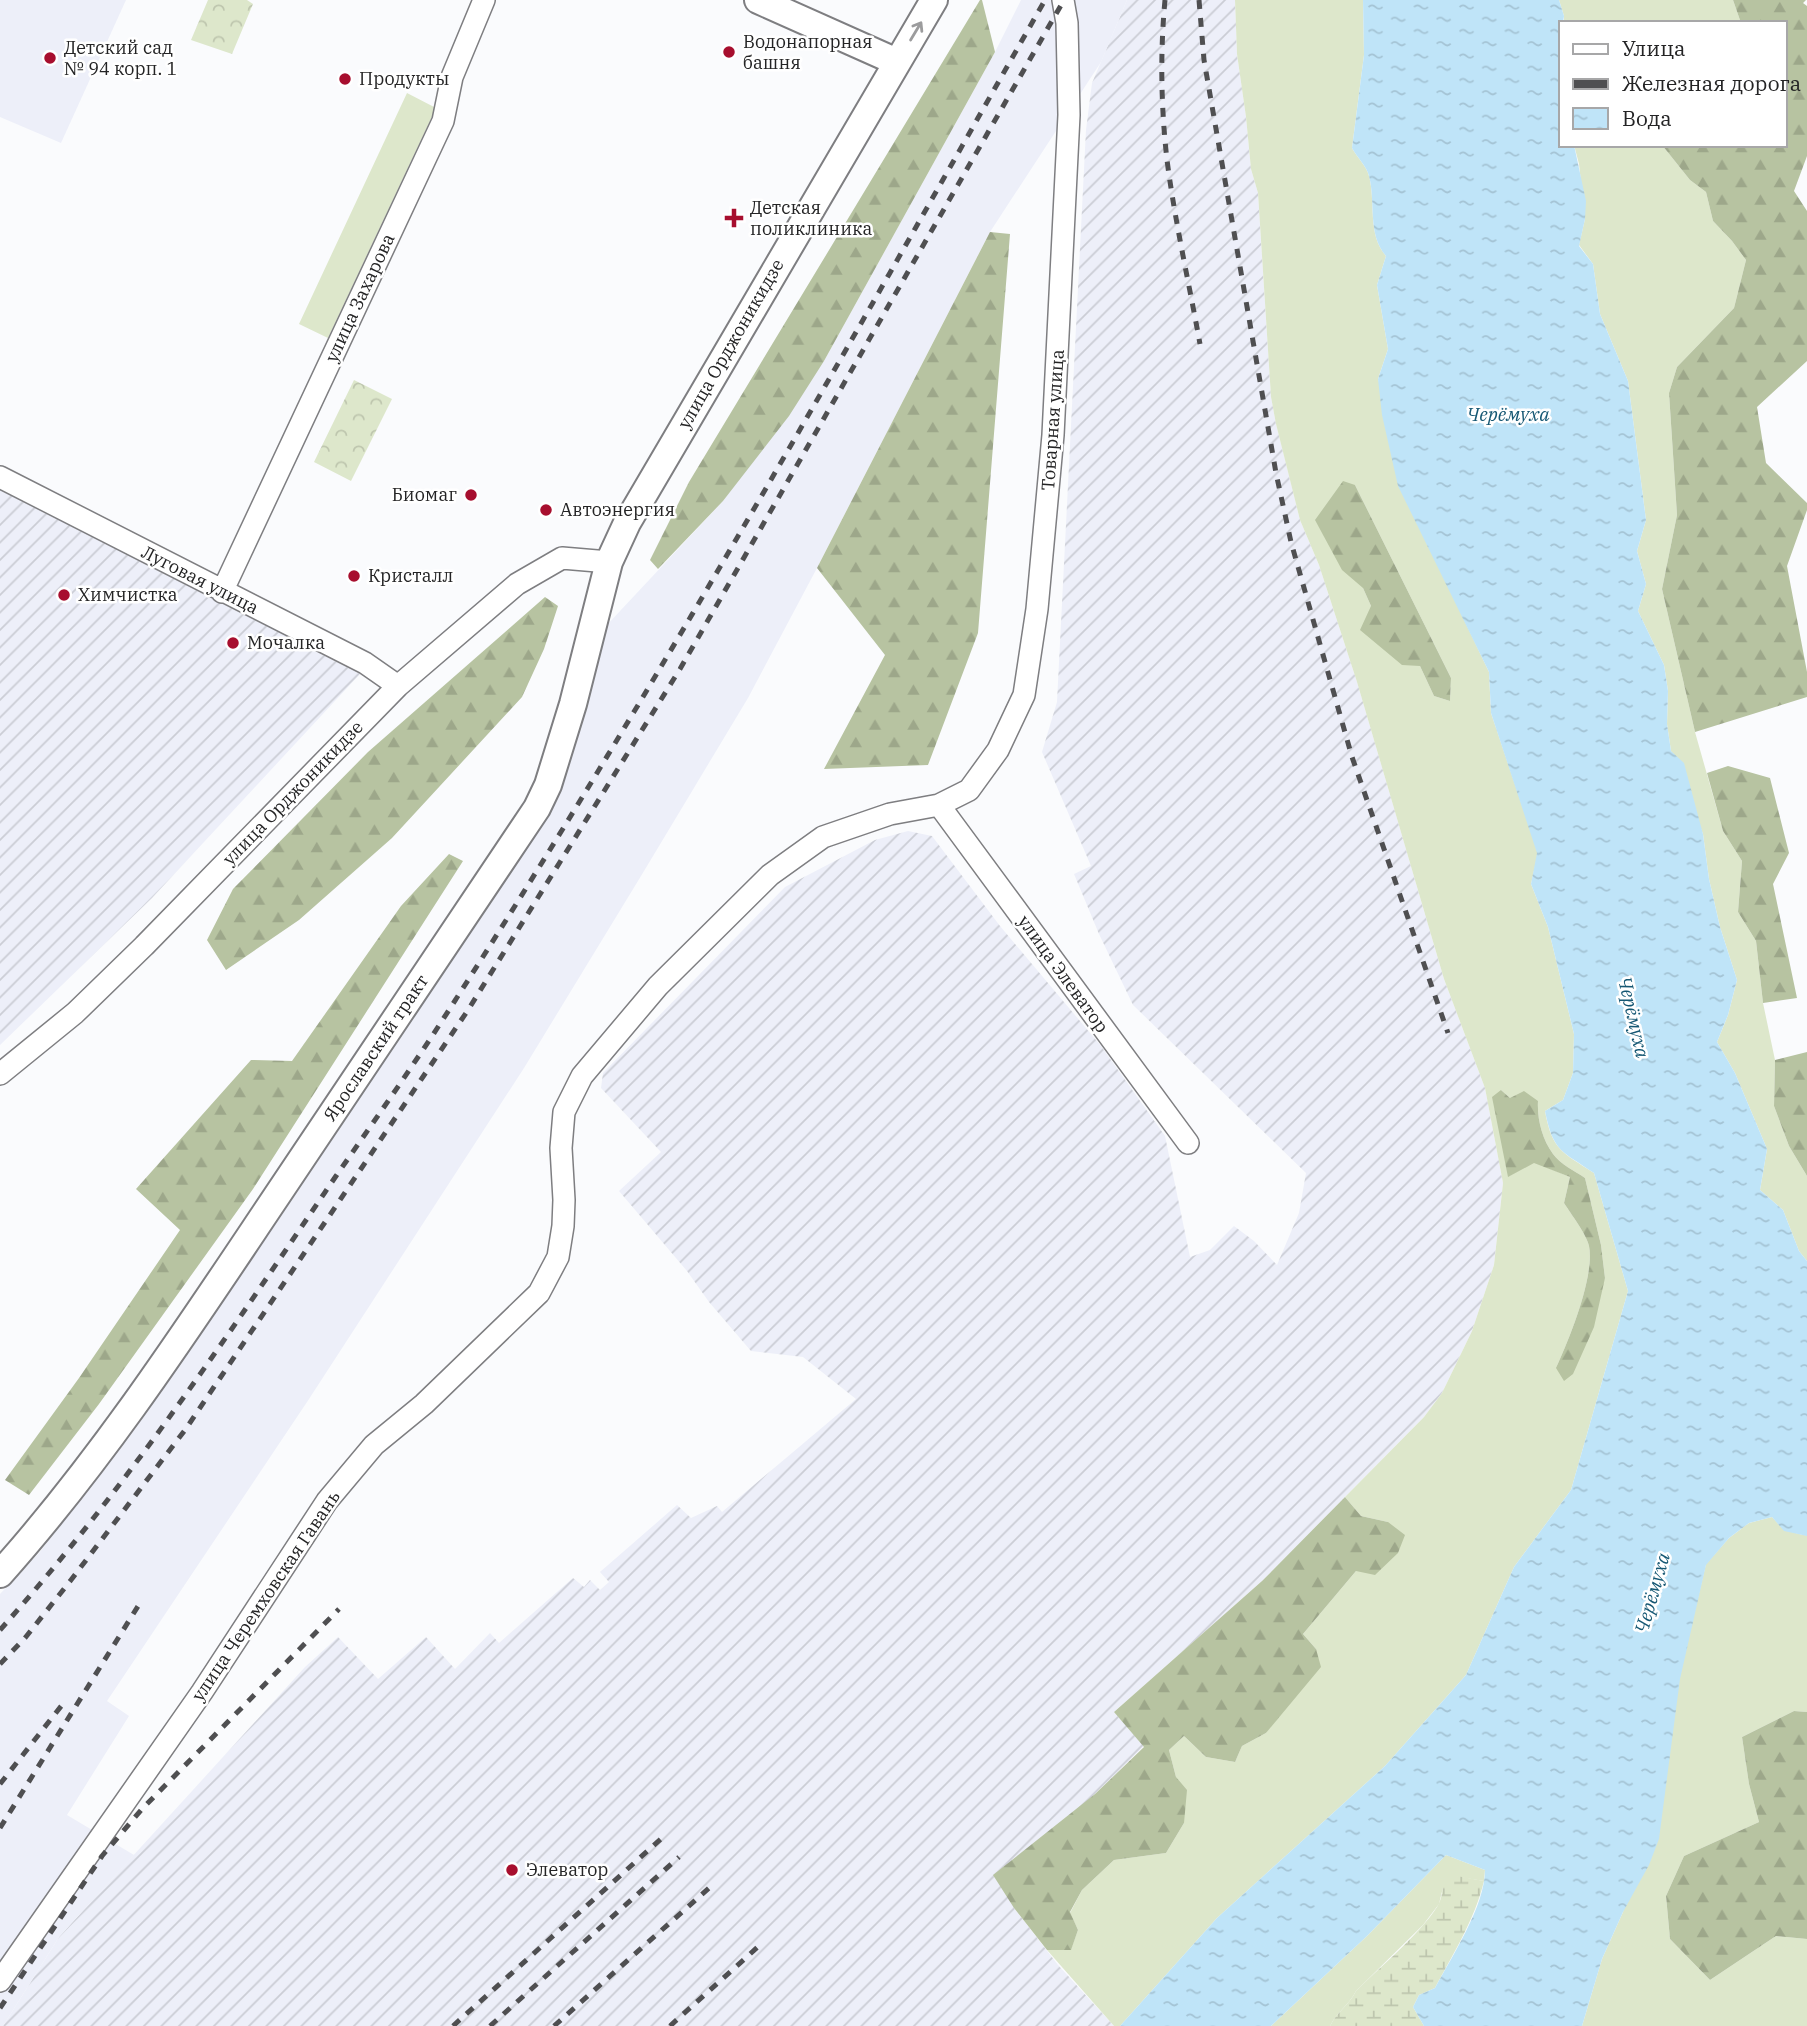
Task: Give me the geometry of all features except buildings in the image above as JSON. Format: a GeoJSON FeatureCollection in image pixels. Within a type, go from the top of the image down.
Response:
{"type":"FeatureCollection","features":[{"type":"Feature","properties":{"kind":"street","name":"улица Захарова"},"geometry":{"type":"LineString","coordinates":[[222,592],[443,121],[452,77],[484,0]]}},
{"type":"Feature","properties":{"kind":"street"},"geometry":{"type":"LineString","coordinates":[[758,0],[897,61]]}},
{"type":"Feature","properties":{"kind":"street","name":"улица Орджоникидзе"},"geometry":{"type":"LineString","coordinates":[[656,472],[934,0]]}},
{"type":"Feature","properties":{"kind":"street","name":"Товарная улица"},"geometry":{"type":"LineString","coordinates":[[939,805],[969,790],[998,750],[1024,695],[1037,609],[1053,435],[1069,115],[1068,23],[1063,0]]}},
{"type":"Feature","properties":{"kind":"street","name":"Ярославский тракт"},"geometry":{"type":"LineString","coordinates":[[0,1574],[83,1474],[184,1335],[537,808],[548,785],[567,725],[609,562],[626,523],[656,472]]}},
{"type":"Feature","properties":{"kind":"street","name":"Луговая улица"},"geometry":{"type":"LineString","coordinates":[[0,477],[365,663],[398,686]]}},
{"type":"Feature","properties":{"kind":"street","name":"улица Орджоникидзе"},"geometry":{"type":"LineString","coordinates":[[0,1074],[75,1013],[144,946],[398,686],[517,584],[562,558],[609,562]]}},
{"type":"Feature","properties":{"kind":"street","name":"улица Элеватор"},"geometry":{"type":"LineString","coordinates":[[939,805],[1188,1143]]}},
{"type":"Feature","properties":{"kind":"street","name":"улица Черемховская Гавань"},"geometry":{"type":"LineString","coordinates":[[0,1981],[202,1692],[327,1501],[374,1445],[424,1404],[539,1293],[558,1256],[564,1213],[561,1148],[564,1112],[582,1076],[658,986],[770,875],[823,837],[890,814],[939,805]]}},
{"type":"Feature","properties":{"kind":"shaded area","name":"Детский сад № 94 корп. 1"},"geometry":{"type":"Polygon","coordinates":[[[0,0],[126,0],[61,143],[0,117],[0,0]]]}},
{"type":"Feature","properties":{"kind":"shaded area"},"geometry":{"type":"Polygon","coordinates":[[[1021,0],[1127,0],[1101,62],[990,232],[748,698],[524,1068],[309,1399],[107,1701],[129,1716],[67,1815],[134,1855],[59,1937],[3,2026],[0,2026],[0,1594],[39,1553],[95,1480],[536,824],[606,626],[723,501],[824,361],[1021,0]]]}},
{"type":"Feature","properties":{"kind":"shaded area"},"geometry":{"type":"Polygon","coordinates":[[[1127,0],[1235,0],[1237,54],[1251,169],[1258,193],[1271,397],[1276,424],[1300,520],[1319,565],[1357,682],[1444,979],[1485,1088],[1503,1183],[1494,1265],[1472,1331],[1442,1393],[1424,1417],[1262,1581],[1114,1712],[1144,1746],[1095,1794],[1014,1908],[1058,1965],[1114,2026],[3,2026],[59,1937],[305,1667],[338,1637],[378,1679],[426,1637],[455,1669],[490,1633],[499,1643],[573,1578],[584,1587],[590,1580],[600,1590],[609,1582],[600,1572],[677,1505],[691,1518],[717,1506],[722,1512],[856,1399],[803,1357],[751,1351],[709,1302],[687,1271],[619,1191],[661,1152],[601,1088],[603,1073],[785,887],[875,840],[908,831],[932,836],[1000,926],[1101,1046],[1165,1136],[1190,1257],[1210,1250],[1234,1226],[1254,1241],[1277,1265],[1299,1213],[1306,1173],[1133,1005],[1074,874],[1091,866],[1042,752],[1057,702],[1086,130],[1092,83],[1127,0]]]}},
{"type":"Feature","properties":{"kind":"shaded area"},"geometry":{"type":"Polygon","coordinates":[[[0,490],[360,674],[152,898],[0,1045],[0,490]]]}},
{"type":"Feature","properties":{"kind":"green space"},"geometry":{"type":"Polygon","coordinates":[[[208,0],[247,0],[253,4],[232,54],[191,40],[208,0]]]}},
{"type":"Feature","properties":{"kind":"green space"},"geometry":{"type":"Polygon","coordinates":[[[980,0],[995,52],[824,361],[789,416],[723,501],[658,569],[650,560],[689,482],[980,0]]]}},
{"type":"Feature","properties":{"kind":"green space"},"geometry":{"type":"Polygon","coordinates":[[[1235,0],[1363,0],[1364,55],[1352,148],[1369,176],[1376,238],[1386,256],[1377,285],[1388,349],[1378,379],[1446,582],[1489,672],[1491,713],[1538,853],[1531,884],[1548,927],[1574,1034],[1573,1073],[1563,1100],[1545,1111],[1548,1124],[1560,1149],[1594,1173],[1628,1291],[1571,1490],[1514,1567],[1466,1675],[1385,1766],[1217,1918],[1120,2026],[1114,2026],[1047,1950],[1071,1949],[1078,1930],[1070,1913],[1082,1890],[1114,1860],[1166,1853],[1184,1823],[1169,1750],[1184,1736],[1206,1757],[1235,1762],[1242,1746],[1266,1733],[1316,1649],[1303,1634],[1356,1571],[1388,1522],[1361,1516],[1345,1497],[1424,1417],[1442,1393],[1472,1331],[1494,1265],[1503,1183],[1485,1088],[1444,979],[1357,682],[1319,565],[1300,520],[1276,424],[1271,397],[1258,193],[1251,169],[1237,54],[1235,0]],[[1355,485],[1363,588],[1371,606],[1420,666],[1434,696],[1450,701],[1451,678],[1355,485]],[[1501,1090],[1509,1176],[1534,1162],[1570,1177],[1564,1203],[1589,1246],[1590,1259],[1585,1290],[1556,1368],[1605,1278],[1601,1245],[1585,1178],[1560,1161],[1549,1148],[1541,1129],[1538,1101],[1510,1098],[1501,1090]]]}},
{"type":"Feature","properties":{"kind":"green space"},"geometry":{"type":"Polygon","coordinates":[[[1559,0],[1733,0],[1740,21],[1564,21],[1559,0]]]}},
{"type":"Feature","properties":{"kind":"green space"},"geometry":{"type":"Polygon","coordinates":[[[1733,0],[1806,0],[1803,3],[1807,6],[1807,156],[1794,191],[1807,211],[1807,361],[1757,407],[1766,463],[1807,503],[1807,510],[1787,566],[1807,672],[1807,697],[1695,732],[1662,589],[1677,515],[1669,393],[1677,367],[1734,308],[1746,260],[1713,221],[1706,192],[1690,180],[1664,147],[1786,147],[1786,21],[1740,21],[1733,0]]]}},
{"type":"Feature","properties":{"kind":"green space"},"geometry":{"type":"Polygon","coordinates":[[[407,93],[436,108],[328,338],[299,324],[407,93]]]}},
{"type":"Feature","properties":{"kind":"green space"},"geometry":{"type":"Polygon","coordinates":[[[1575,147],[1664,147],[1690,180],[1706,192],[1713,221],[1746,260],[1734,308],[1677,367],[1669,393],[1677,515],[1662,589],[1695,732],[1723,831],[1742,861],[1738,912],[1756,941],[1763,1003],[1775,1060],[1774,1106],[1789,1146],[1807,1176],[1807,1261],[1799,1251],[1783,1210],[1760,1190],[1767,1149],[1735,1073],[1717,1042],[1728,1015],[1737,980],[1720,927],[1709,879],[1703,834],[1671,751],[1664,665],[1638,611],[1646,584],[1637,551],[1646,520],[1628,381],[1600,314],[1593,264],[1579,245],[1585,219],[1575,147]]]}},
{"type":"Feature","properties":{"kind":"green space"},"geometry":{"type":"Polygon","coordinates":[[[990,232],[1010,234],[978,633],[928,765],[824,769],[885,655],[817,568],[990,232]]]}},
{"type":"Feature","properties":{"kind":"green space"},"geometry":{"type":"Polygon","coordinates":[[[354,380],[392,399],[351,481],[314,462],[354,380]]]}},
{"type":"Feature","properties":{"kind":"green space"},"geometry":{"type":"Polygon","coordinates":[[[1343,481],[1355,485],[1451,678],[1450,701],[1434,696],[1420,666],[1402,665],[1360,630],[1371,606],[1363,588],[1342,570],[1315,520],[1343,481]]]}},
{"type":"Feature","properties":{"kind":"green space"},"geometry":{"type":"Polygon","coordinates":[[[545,597],[558,606],[544,649],[522,697],[392,838],[299,920],[226,970],[207,940],[233,889],[368,752],[545,597]]]}},
{"type":"Feature","properties":{"kind":"green space"},"geometry":{"type":"Polygon","coordinates":[[[1728,766],[1770,778],[1789,853],[1773,884],[1797,998],[1763,1003],[1756,941],[1738,912],[1742,861],[1723,831],[1707,773],[1728,766]]]}},
{"type":"Feature","properties":{"kind":"green space"},"geometry":{"type":"Polygon","coordinates":[[[449,854],[463,861],[253,1189],[99,1404],[29,1495],[5,1480],[79,1378],[180,1230],[136,1189],[251,1060],[292,1061],[401,906],[449,854]]]}},
{"type":"Feature","properties":{"kind":"green space"},"geometry":{"type":"Polygon","coordinates":[[[1807,1052],[1807,1176],[1789,1146],[1774,1106],[1775,1060],[1807,1052]]]}},
{"type":"Feature","properties":{"kind":"green space"},"geometry":{"type":"Polygon","coordinates":[[[1501,1090],[1510,1098],[1524,1091],[1538,1101],[1541,1129],[1549,1148],[1560,1161],[1585,1178],[1601,1245],[1605,1278],[1594,1327],[1573,1374],[1564,1381],[1556,1368],[1585,1290],[1590,1259],[1588,1241],[1564,1203],[1570,1177],[1534,1163],[1508,1177],[1492,1097],[1501,1090]]]}},
{"type":"Feature","properties":{"kind":"green space"},"geometry":{"type":"Polygon","coordinates":[[[1345,1497],[1361,1516],[1388,1522],[1405,1535],[1398,1553],[1375,1575],[1356,1571],[1303,1634],[1316,1649],[1321,1667],[1266,1733],[1242,1746],[1235,1762],[1206,1757],[1184,1736],[1169,1750],[1176,1777],[1187,1790],[1184,1823],[1166,1853],[1114,1860],[1082,1890],[1070,1912],[1078,1930],[1071,1950],[1047,1950],[1014,1908],[993,1875],[1095,1794],[1144,1747],[1114,1712],[1262,1581],[1345,1497]]]}},
{"type":"Feature","properties":{"kind":"green space"},"geometry":{"type":"Polygon","coordinates":[[[1772,1517],[1784,1530],[1807,1536],[1807,1712],[1794,1711],[1742,1737],[1749,1784],[1759,1822],[1684,1856],[1666,1896],[1670,1939],[1710,1980],[1776,1936],[1807,1939],[1807,2026],[1582,2026],[1602,1959],[1623,1912],[1706,1564],[1729,1538],[1749,1523],[1772,1517]]]}},
{"type":"Feature","properties":{"kind":"green space"},"geometry":{"type":"Polygon","coordinates":[[[1794,1711],[1807,1712],[1807,1939],[1776,1936],[1710,1980],[1670,1939],[1666,1896],[1684,1856],[1759,1822],[1749,1784],[1742,1737],[1794,1711]]]}},
{"type":"Feature","properties":{"kind":"green space"},"geometry":{"type":"Polygon","coordinates":[[[1446,1855],[1485,1870],[1484,1881],[1446,1875],[1439,1904],[1423,1925],[1356,1991],[1330,2026],[1271,2026],[1367,1936],[1446,1855]]]}},
{"type":"Feature","properties":{"kind":"green space"},"geometry":{"type":"Polygon","coordinates":[[[1446,1874],[1484,1881],[1469,1923],[1435,1988],[1419,1995],[1413,2007],[1424,2026],[1330,2026],[1356,1991],[1410,1940],[1429,1918],[1440,1901],[1441,1880],[1446,1874]]]}},
{"type":"Feature","properties":{"kind":"water","name":"Черёмуха"},"geometry":{"type":"Polygon","coordinates":[[[1363,0],[1559,0],[1564,16],[1563,21],[1559,21],[1559,147],[1574,147],[1586,201],[1579,246],[1593,264],[1600,314],[1628,381],[1646,520],[1637,551],[1646,584],[1638,611],[1664,665],[1671,751],[1684,763],[1703,834],[1709,879],[1720,927],[1737,980],[1728,1015],[1717,1042],[1735,1073],[1767,1149],[1760,1190],[1783,1210],[1799,1251],[1807,1261],[1807,1536],[1784,1531],[1772,1517],[1749,1523],[1729,1538],[1706,1565],[1680,1679],[1659,1839],[1649,1865],[1623,1912],[1602,1959],[1582,2026],[1424,2026],[1413,2007],[1419,1995],[1435,1988],[1474,1915],[1484,1884],[1485,1870],[1446,1855],[1367,1936],[1271,2026],[1120,2026],[1217,1918],[1385,1766],[1466,1675],[1514,1567],[1571,1490],[1628,1291],[1594,1173],[1560,1149],[1548,1125],[1545,1111],[1563,1100],[1573,1073],[1574,1034],[1548,927],[1531,884],[1537,853],[1491,713],[1489,672],[1398,486],[1382,415],[1378,379],[1388,349],[1377,285],[1386,256],[1376,238],[1369,176],[1352,148],[1364,55],[1363,0]]]}},
{"type":"Feature","properties":{"kind":"railway"},"geometry":{"type":"LineString","coordinates":[[0,1630],[91,1522],[176,1409],[456,999],[684,628],[1045,0]]}},
{"type":"Feature","properties":{"kind":"railway"},"geometry":{"type":"LineString","coordinates":[[0,1664],[25,1638],[71,1580],[185,1430],[468,1010],[680,669],[1064,0]]}},
{"type":"Feature","properties":{"kind":"railway"},"geometry":{"type":"LineString","coordinates":[[1165,0],[1162,80],[1167,160],[1200,344]]}},
{"type":"Feature","properties":{"kind":"railway"},"geometry":{"type":"LineString","coordinates":[[1199,0],[1204,60],[1276,473],[1291,542],[1352,757],[1448,1033]]}},
{"type":"Feature","properties":{"kind":"railway"},"geometry":{"type":"LineString","coordinates":[[0,1828],[140,1603]]}},
{"type":"Feature","properties":{"kind":"railway"},"geometry":{"type":"LineString","coordinates":[[0,2008],[102,1856],[142,1809],[339,1609]]}},
{"type":"Feature","properties":{"kind":"railway"},"geometry":{"type":"LineString","coordinates":[[0,1784],[62,1705]]}},
{"type":"Feature","properties":{"kind":"railway"},"geometry":{"type":"LineString","coordinates":[[453,2026],[662,1838]]}},
{"type":"Feature","properties":{"kind":"railway"},"geometry":{"type":"LineString","coordinates":[[490,2026],[679,1857]]}},
{"type":"Feature","properties":{"kind":"railway"},"geometry":{"type":"LineString","coordinates":[[554,2026],[709,1888]]}},
{"type":"Feature","properties":{"kind":"railway"},"geometry":{"type":"LineString","coordinates":[[670,2026],[760,1945]]}},
{"type":"Feature","properties":{"kind":"place","name":"Водонапорная башня"},"geometry":{"type":"Point","coordinates":[729,52]}},
{"type":"Feature","properties":{"kind":"place","name":"Детский сад № 94 корп. 1"},"geometry":{"type":"Point","coordinates":[50,58]}},
{"type":"Feature","properties":{"kind":"place","name":"Продукты"},"geometry":{"type":"Point","coordinates":[345,79]}},
{"type":"Feature","properties":{"kind":"place","name":"Детская поликлиника"},"geometry":{"type":"Point","coordinates":[734,218]}},
{"type":"Feature","properties":{"kind":"place","name":"Биомаг"},"geometry":{"type":"Point","coordinates":[471,495]}},
{"type":"Feature","properties":{"kind":"place","name":"Автоэнергия"},"geometry":{"type":"Point","coordinates":[546,510]}},
{"type":"Feature","properties":{"kind":"place","name":"Кристалл"},"geometry":{"type":"Point","coordinates":[354,576]}},
{"type":"Feature","properties":{"kind":"place","name":"Химчистка"},"geometry":{"type":"Point","coordinates":[64,595]}},
{"type":"Feature","properties":{"kind":"place","name":"Мочалка"},"geometry":{"type":"Point","coordinates":[233,643]}},
{"type":"Feature","properties":{"kind":"place","name":"Элеватор"},"geometry":{"type":"Point","coordinates":[512,1870]}}]}
